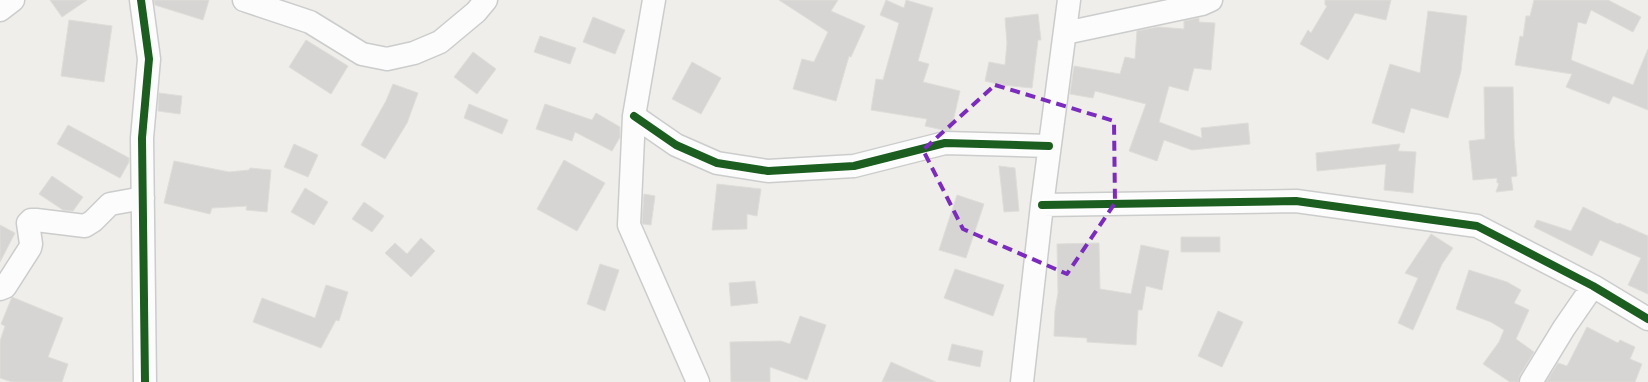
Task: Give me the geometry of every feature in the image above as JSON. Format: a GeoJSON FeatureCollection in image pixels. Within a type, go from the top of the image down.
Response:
{"type":"FeatureCollection","features":[{"type":"Feature","properties":{"kind":"street"},"geometry":{"type":"LineString","coordinates":[[0,10],[13,0]]}},
{"type":"Feature","properties":{"kind":"street"},"geometry":{"type":"LineString","coordinates":[[141,0],[149,59],[142,138],[145,382]]}},
{"type":"Feature","properties":{"kind":"street"},"geometry":{"type":"LineString","coordinates":[[244,0],[310,22],[362,54],[387,59],[414,53],[440,42],[476,12],[486,0]]}},
{"type":"Feature","properties":{"kind":"street"},"geometry":{"type":"LineString","coordinates":[[654,0],[634,116],[630,225],[698,382]]}},
{"type":"Feature","properties":{"kind":"street"},"geometry":{"type":"LineString","coordinates":[[1022,382],[1049,146],[1069,0]]}},
{"type":"Feature","properties":{"kind":"street"},"geometry":{"type":"LineString","coordinates":[[1065,33],[1202,4],[1211,0]]}},
{"type":"Feature","properties":{"kind":"street"},"geometry":{"type":"LineString","coordinates":[[634,116],[676,145],[717,164],[768,171],[854,166],[945,143],[1049,146]]}},
{"type":"Feature","properties":{"kind":"street"},"geometry":{"type":"LineString","coordinates":[[0,289],[5,287],[30,248],[28,223],[31,220],[85,226],[93,222],[110,204],[143,198]]}},
{"type":"Feature","properties":{"kind":"street"},"geometry":{"type":"LineString","coordinates":[[1042,205],[1296,201],[1477,226],[1594,286],[1648,319]]}},
{"type":"Feature","properties":{"kind":"street"},"geometry":{"type":"LineString","coordinates":[[1531,382],[1564,328],[1594,286]]}},
{"type":"Feature","properties":{"kind":"highlighted area"},"geometry":{"type":"Polygon","coordinates":[[[995,85],[1114,121],[1115,203],[1067,274],[963,229],[923,150],[995,85]]]}},
{"type":"Feature","properties":{"kind":"building"},"geometry":{"type":"Polygon","coordinates":[[[50,0],[87,0],[62,17],[50,0]]]}},
{"type":"Feature","properties":{"kind":"building"},"geometry":{"type":"Polygon","coordinates":[[[154,0],[209,0],[203,20],[155,5],[154,0]]]}},
{"type":"Feature","properties":{"kind":"building"},"geometry":{"type":"Polygon","coordinates":[[[779,0],[838,0],[831,11],[865,26],[851,57],[849,56],[836,101],[793,89],[802,59],[814,62],[828,32],[779,0]]]}},
{"type":"Feature","properties":{"kind":"building"},"geometry":{"type":"Polygon","coordinates":[[[886,0],[904,8],[906,0],[933,8],[918,61],[929,64],[923,82],[960,91],[951,130],[925,126],[927,119],[871,110],[876,79],[883,80],[899,23],[880,15],[886,0]]]}},
{"type":"Feature","properties":{"kind":"building"},"geometry":{"type":"Polygon","coordinates":[[[1325,0],[1391,0],[1386,20],[1355,13],[1328,60],[1300,44],[1308,30],[1311,33],[1327,6],[1325,5],[1325,0]]]}},
{"type":"Feature","properties":{"kind":"building"},"geometry":{"type":"Polygon","coordinates":[[[1534,0],[1608,0],[1641,17],[1633,32],[1591,10],[1586,24],[1578,22],[1571,60],[1633,85],[1648,49],[1648,110],[1613,96],[1609,104],[1566,87],[1572,74],[1515,65],[1520,36],[1523,37],[1526,16],[1530,16],[1534,0]]]}},
{"type":"Feature","properties":{"kind":"building"},"geometry":{"type":"Polygon","coordinates":[[[1428,11],[1467,16],[1461,71],[1448,118],[1411,108],[1404,133],[1372,123],[1390,64],[1420,73],[1428,11]]]}},
{"type":"Feature","properties":{"kind":"building"},"geometry":{"type":"Polygon","coordinates":[[[1038,14],[1041,40],[1038,40],[1032,88],[985,81],[989,62],[1005,65],[1007,43],[1005,18],[1038,14]]]}},
{"type":"Feature","properties":{"kind":"building"},"geometry":{"type":"Polygon","coordinates":[[[593,17],[625,30],[615,54],[583,42],[593,17]]]}},
{"type":"Feature","properties":{"kind":"building"},"geometry":{"type":"Polygon","coordinates":[[[1199,18],[1199,22],[1215,23],[1211,70],[1194,68],[1188,91],[1169,86],[1159,122],[1202,138],[1201,128],[1248,123],[1250,144],[1192,150],[1164,140],[1157,161],[1129,151],[1146,104],[1095,91],[1093,98],[1070,94],[1074,66],[1120,74],[1125,57],[1135,59],[1137,31],[1158,27],[1184,29],[1184,21],[1199,18]]]}},
{"type":"Feature","properties":{"kind":"building"},"geometry":{"type":"Polygon","coordinates":[[[69,20],[112,26],[104,82],[61,76],[69,20]]]}},
{"type":"Feature","properties":{"kind":"building"},"geometry":{"type":"Polygon","coordinates":[[[540,36],[576,48],[570,64],[534,52],[540,36]]]}},
{"type":"Feature","properties":{"kind":"building"},"geometry":{"type":"Polygon","coordinates":[[[306,40],[348,66],[331,94],[289,67],[306,40]]]}},
{"type":"Feature","properties":{"kind":"building"},"geometry":{"type":"Polygon","coordinates":[[[473,52],[496,69],[477,94],[454,77],[473,52]]]}},
{"type":"Feature","properties":{"kind":"building"},"geometry":{"type":"Polygon","coordinates":[[[692,62],[721,78],[701,114],[672,99],[692,62]]]}},
{"type":"Feature","properties":{"kind":"building"},"geometry":{"type":"Polygon","coordinates":[[[393,84],[418,93],[407,123],[385,159],[361,145],[386,101],[393,84]]]}},
{"type":"Feature","properties":{"kind":"building"},"geometry":{"type":"Polygon","coordinates":[[[1484,87],[1513,87],[1517,176],[1511,177],[1513,190],[1496,192],[1499,183],[1497,183],[1497,178],[1473,180],[1469,141],[1485,139],[1484,87]]]}},
{"type":"Feature","properties":{"kind":"building"},"geometry":{"type":"Polygon","coordinates":[[[159,93],[182,96],[180,114],[158,111],[159,93]]]}},
{"type":"Feature","properties":{"kind":"building"},"geometry":{"type":"Polygon","coordinates":[[[469,104],[508,120],[502,134],[464,118],[469,104]]]}},
{"type":"Feature","properties":{"kind":"building"},"geometry":{"type":"Polygon","coordinates":[[[545,104],[592,120],[596,113],[620,127],[620,137],[612,151],[575,132],[572,141],[536,129],[545,104]]]}},
{"type":"Feature","properties":{"kind":"building"},"geometry":{"type":"Polygon","coordinates":[[[68,125],[129,158],[129,162],[120,178],[57,144],[68,125]]]}},
{"type":"Feature","properties":{"kind":"building"},"geometry":{"type":"Polygon","coordinates":[[[294,144],[318,155],[308,177],[284,167],[294,144]]]}},
{"type":"Feature","properties":{"kind":"building"},"geometry":{"type":"Polygon","coordinates":[[[1400,144],[1398,151],[1416,152],[1413,193],[1384,190],[1386,164],[1317,171],[1316,153],[1400,144]]]}},
{"type":"Feature","properties":{"kind":"building"},"geometry":{"type":"Polygon","coordinates":[[[564,160],[605,183],[577,231],[537,209],[564,160]]]}},
{"type":"Feature","properties":{"kind":"building"},"geometry":{"type":"Polygon","coordinates":[[[174,161],[229,172],[249,170],[250,168],[271,170],[267,212],[246,210],[247,206],[212,208],[210,214],[164,203],[174,161]]]}},
{"type":"Feature","properties":{"kind":"building"},"geometry":{"type":"Polygon","coordinates":[[[999,166],[1015,168],[1019,211],[1004,212],[999,166]]]}},
{"type":"Feature","properties":{"kind":"building"},"geometry":{"type":"Polygon","coordinates":[[[52,176],[83,197],[73,211],[63,210],[39,194],[52,176]]]}},
{"type":"Feature","properties":{"kind":"building"},"geometry":{"type":"Polygon","coordinates":[[[717,184],[761,189],[757,216],[747,214],[747,229],[712,230],[717,184]]]}},
{"type":"Feature","properties":{"kind":"building"},"geometry":{"type":"Polygon","coordinates":[[[305,188],[328,202],[314,225],[291,212],[305,188]]]}},
{"type":"Feature","properties":{"kind":"building"},"geometry":{"type":"Polygon","coordinates":[[[644,194],[655,196],[651,225],[642,223],[644,194]]]}},
{"type":"Feature","properties":{"kind":"building"},"geometry":{"type":"Polygon","coordinates":[[[957,195],[984,204],[966,258],[939,250],[957,195]]]}},
{"type":"Feature","properties":{"kind":"building"},"geometry":{"type":"Polygon","coordinates":[[[364,202],[384,216],[372,232],[352,219],[364,202]]]}},
{"type":"Feature","properties":{"kind":"building"},"geometry":{"type":"Polygon","coordinates":[[[1583,207],[1648,236],[1648,294],[1628,285],[1641,258],[1600,240],[1592,256],[1534,227],[1537,220],[1571,231],[1583,207]]]}},
{"type":"Feature","properties":{"kind":"building"},"geometry":{"type":"Polygon","coordinates":[[[0,225],[15,233],[0,262],[0,225]]]}},
{"type":"Feature","properties":{"kind":"building"},"geometry":{"type":"Polygon","coordinates":[[[1431,234],[1453,248],[1442,264],[1413,330],[1398,323],[1418,278],[1405,273],[1431,234]]]}},
{"type":"Feature","properties":{"kind":"building"},"geometry":{"type":"Polygon","coordinates":[[[1181,237],[1220,237],[1220,252],[1181,252],[1181,237]]]}},
{"type":"Feature","properties":{"kind":"building"},"geometry":{"type":"Polygon","coordinates":[[[421,238],[435,251],[411,277],[385,253],[395,243],[407,254],[421,238]]]}},
{"type":"Feature","properties":{"kind":"building"},"geometry":{"type":"Polygon","coordinates":[[[1099,243],[1100,289],[1131,294],[1141,245],[1169,251],[1162,290],[1146,286],[1142,310],[1138,310],[1136,345],[1087,342],[1087,338],[1054,336],[1058,293],[1057,244],[1099,243]]]}},
{"type":"Feature","properties":{"kind":"building"},"geometry":{"type":"Polygon","coordinates":[[[600,264],[619,270],[605,311],[587,304],[600,264]]]}},
{"type":"Feature","properties":{"kind":"building"},"geometry":{"type":"Polygon","coordinates":[[[955,269],[1004,285],[993,316],[944,298],[955,269]]]}},
{"type":"Feature","properties":{"kind":"building"},"geometry":{"type":"Polygon","coordinates":[[[1469,270],[1507,282],[1521,290],[1514,303],[1529,310],[1516,339],[1534,352],[1520,375],[1518,382],[1510,382],[1483,364],[1499,342],[1504,330],[1491,322],[1456,309],[1469,270]]]}},
{"type":"Feature","properties":{"kind":"building"},"geometry":{"type":"Polygon","coordinates":[[[755,281],[758,303],[731,306],[729,283],[755,281]]]}},
{"type":"Feature","properties":{"kind":"building"},"geometry":{"type":"Polygon","coordinates":[[[326,285],[348,292],[339,321],[336,320],[321,348],[253,322],[262,298],[315,318],[326,285]]]}},
{"type":"Feature","properties":{"kind":"building"},"geometry":{"type":"Polygon","coordinates":[[[12,297],[63,318],[48,357],[68,364],[62,382],[12,382],[0,378],[0,341],[5,326],[1,324],[12,297]]]}},
{"type":"Feature","properties":{"kind":"building"},"geometry":{"type":"Polygon","coordinates":[[[1218,311],[1243,322],[1222,367],[1198,356],[1218,311]]]}},
{"type":"Feature","properties":{"kind":"building"},"geometry":{"type":"Polygon","coordinates":[[[800,316],[826,325],[807,380],[770,367],[770,382],[731,382],[730,342],[781,341],[790,344],[800,316]]]}},
{"type":"Feature","properties":{"kind":"building"},"geometry":{"type":"Polygon","coordinates":[[[1587,327],[1618,343],[1620,340],[1635,347],[1630,359],[1642,364],[1635,382],[1546,382],[1558,363],[1567,366],[1587,327]]]}},
{"type":"Feature","properties":{"kind":"building"},"geometry":{"type":"Polygon","coordinates":[[[952,344],[983,351],[980,367],[948,360],[952,344]]]}},
{"type":"Feature","properties":{"kind":"building"},"geometry":{"type":"Polygon","coordinates":[[[891,362],[936,382],[882,382],[891,362]]]}},
{"type":"Feature","properties":{"kind":"cycle path"},"geometry":{"type":"LineString","coordinates":[[141,0],[149,59],[142,138],[145,382]]}},
{"type":"Feature","properties":{"kind":"cycle path"},"geometry":{"type":"LineString","coordinates":[[634,116],[676,145],[717,163],[768,171],[854,166],[945,143],[1049,146]]}},
{"type":"Feature","properties":{"kind":"cycle path"},"geometry":{"type":"LineString","coordinates":[[1042,205],[1296,201],[1477,226],[1593,286],[1648,319]]}}]}
